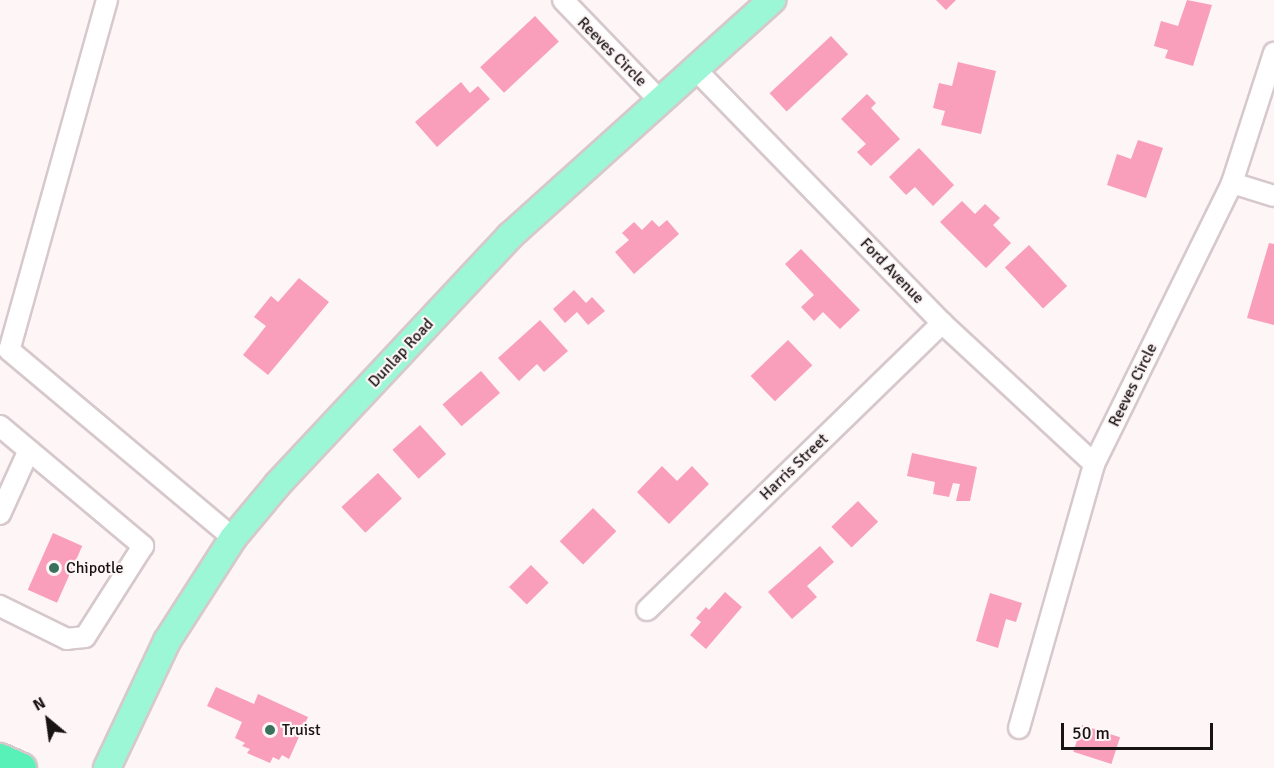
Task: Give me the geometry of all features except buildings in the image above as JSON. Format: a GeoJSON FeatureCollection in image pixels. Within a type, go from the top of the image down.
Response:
{"type":"FeatureCollection","features":[{"type":"Feature","properties":{"kind":"highway"},"geometry":{"type":"LineString","coordinates":[[0,758],[22,768]]}},
{"type":"Feature","properties":{"kind":"main road","name":"Dunlap Road"},"geometry":{"type":"LineString","coordinates":[[107,768],[167,641],[233,538],[278,484],[510,236],[697,71],[772,0]]}},
{"type":"Feature","properties":{"kind":"street"},"geometry":{"type":"LineString","coordinates":[[107,0],[4,349],[233,538]]}},
{"type":"Feature","properties":{"kind":"street","name":"Reeves Circle"},"geometry":{"type":"LineString","coordinates":[[563,0],[662,102]]}},
{"type":"Feature","properties":{"kind":"street","name":"Reeves Circle"},"geometry":{"type":"LineString","coordinates":[[1019,728],[1094,464],[1232,183],[1274,53]]}},
{"type":"Feature","properties":{"kind":"street","name":"Ford Avenue"},"geometry":{"type":"LineString","coordinates":[[697,71],[942,323],[1094,464]]}},
{"type":"Feature","properties":{"kind":"street"},"geometry":{"type":"LineString","coordinates":[[1232,183],[1274,196]]}},
{"type":"Feature","properties":{"kind":"street","name":"Harris Street"},"geometry":{"type":"LineString","coordinates":[[647,610],[942,323]]}},
{"type":"Feature","properties":{"kind":"street"},"geometry":{"type":"LineString","coordinates":[[0,426],[143,546],[85,637],[67,639],[0,606]]}},
{"type":"Feature","properties":{"kind":"street"},"geometry":{"type":"LineString","coordinates":[[0,514],[29,450]]}},
{"type":"Feature","properties":{"kind":"place","name":"Chipotle"},"geometry":{"type":"Point","coordinates":[54,568]}},
{"type":"Feature","properties":{"kind":"place","name":"Truist"},"geometry":{"type":"Point","coordinates":[270,730]}}]}
